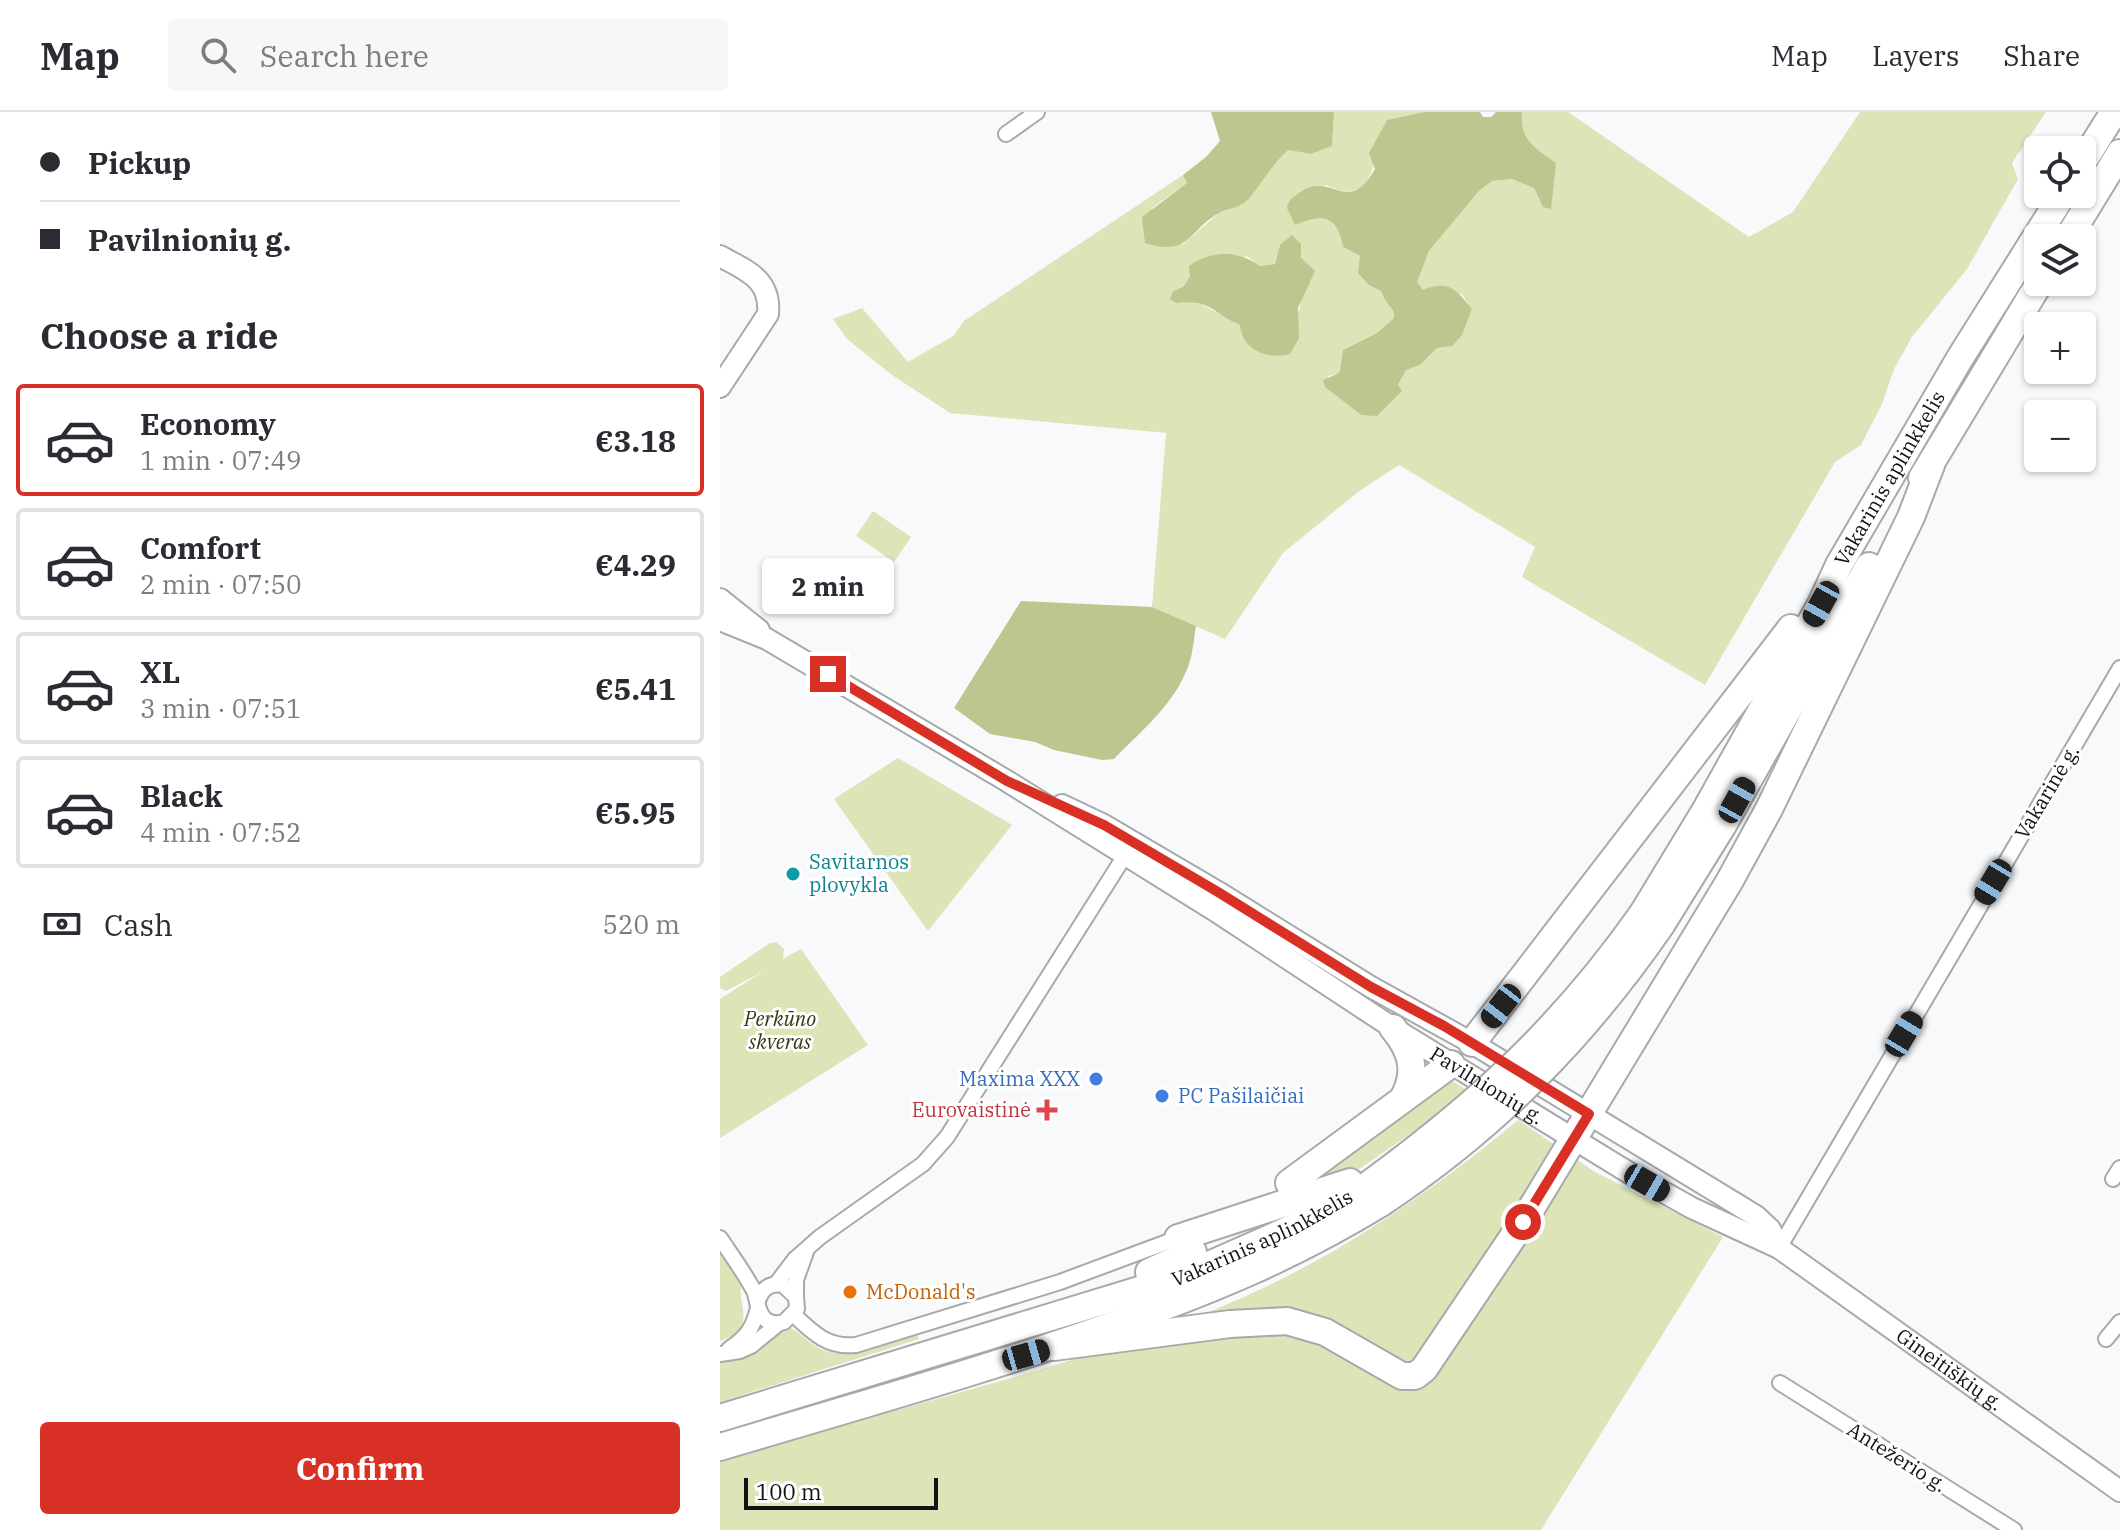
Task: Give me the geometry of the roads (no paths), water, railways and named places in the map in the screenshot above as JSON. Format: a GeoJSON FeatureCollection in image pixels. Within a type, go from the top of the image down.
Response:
{"type":"FeatureCollection","features":[{"type":"Feature","properties":{"kind":"highway"},"geometry":{"type":"LineString","coordinates":[[2096,141],[2114,112]]}},
{"type":"Feature","properties":{"kind":"highway"},"geometry":{"type":"LineString","coordinates":[[2077,224],[2120,153]]}},
{"type":"Feature","properties":{"kind":"highway","name":"Vakarinis aplinkkelis"},"geometry":{"type":"LineString","coordinates":[[720,1447],[1054,1347],[1233,1281],[1313,1244],[1371,1188],[1468,1109],[1529,1053],[1652,919],[1705,811],[1821,604],[1839,565],[1960,358],[2054,208]]}},
{"type":"Feature","properties":{"kind":"highway","name":"Vakarinis aplinkkelis"},"geometry":{"type":"LineString","coordinates":[[720,1418],[1119,1298],[1195,1272],[1295,1227],[1371,1188],[1440,1162],[1529,1086],[1588,1023],[1652,919],[1723,825],[1884,539],[2032,296]]}},
{"type":"Feature","properties":{"kind":"highway"},"geometry":{"type":"LineString","coordinates":[[1054,1347],[1230,1324],[1287,1321],[1325,1332],[1402,1376],[1415,1376],[1434,1357],[1574,1139],[1704,926],[1769,809],[1911,517],[1931,465]]}},
{"type":"Feature","properties":{"kind":"highway"},"geometry":{"type":"LineString","coordinates":[[1480,1047],[1812,596],[1839,565]]}},
{"type":"Feature","properties":{"kind":"highway"},"geometry":{"type":"LineString","coordinates":[[1393,1028],[1406,1045],[1412,1067],[1411,1084],[1404,1097]]}},
{"type":"Feature","properties":{"kind":"highway"},"geometry":{"type":"LineString","coordinates":[[1289,1183],[1451,1064]]}},
{"type":"Feature","properties":{"kind":"highway"},"geometry":{"type":"LineString","coordinates":[[781,1400],[845,1371],[1129,1280],[1185,1245],[1336,1188],[1371,1188]]}},
{"type":"Feature","properties":{"kind":"street"},"geometry":{"type":"LineString","coordinates":[[1006,134],[1037,112]]}},
{"type":"Feature","properties":{"kind":"street"},"geometry":{"type":"LineString","coordinates":[[720,256],[760,281],[769,300],[768,314],[720,387]]}},
{"type":"Feature","properties":{"kind":"street","name":"Pavilnionių g."},"geometry":{"type":"LineString","coordinates":[[720,599],[749,620],[767,639]]}},
{"type":"Feature","properties":{"kind":"street","name":"Pavilnionių g."},"geometry":{"type":"LineString","coordinates":[[720,620],[767,639],[1007,781],[1082,814],[1214,910],[1393,1028],[1692,1208],[1779,1248]]}},
{"type":"Feature","properties":{"kind":"street","name":"Vakarinė g."},"geometry":{"type":"LineString","coordinates":[[1779,1248],[2120,668]]}},
{"type":"Feature","properties":{"kind":"street"},"geometry":{"type":"LineString","coordinates":[[721,1354],[744,1339],[753,1328],[764,1289],[775,1284],[795,1259],[820,1237],[932,1156],[1129,849]]}},
{"type":"Feature","properties":{"kind":"street","name":"Pavilnionių g."},"geometry":{"type":"LineString","coordinates":[[1129,849],[1480,1047],[1756,1216],[1770,1229],[1779,1248]]}},
{"type":"Feature","properties":{"kind":"street"},"geometry":{"type":"LineString","coordinates":[[1451,1064],[1480,1047]]}},
{"type":"Feature","properties":{"kind":"street"},"geometry":{"type":"LineString","coordinates":[[720,1238],[741,1266],[765,1319],[778,1324]]}},
{"type":"Feature","properties":{"kind":"street"},"geometry":{"type":"LineString","coordinates":[[794,1315],[826,1341],[836,1345],[856,1345],[1185,1245]]}},
{"type":"Feature","properties":{"kind":"street","name":"Gineitiškių g."},"geometry":{"type":"LineString","coordinates":[[1779,1248],[2120,1491]]}},
{"type":"Feature","properties":{"kind":"street"},"geometry":{"type":"LineString","coordinates":[[794,1315],[796,1280],[806,1252]]}},
{"type":"Feature","properties":{"kind":"street"},"geometry":{"type":"LineString","coordinates":[[741,1266],[789,1288],[796,1297]]}},
{"type":"Feature","properties":{"kind":"street"},"geometry":{"type":"LineString","coordinates":[[721,1354],[751,1346],[794,1315]]}},
{"type":"Feature","properties":{"kind":"street"},"geometry":{"type":"LineString","coordinates":[[2106,1339],[2120,1322]]}},
{"type":"Feature","properties":{"kind":"street","name":"Antežerio g."},"geometry":{"type":"LineString","coordinates":[[1780,1383],[2014,1530]]}},
{"type":"Feature","properties":{"kind":"place","name":"Savitarnos plovykla"},"geometry":{"type":"Point","coordinates":[793,874]}},
{"type":"Feature","properties":{"kind":"place","name":"Maxima XXX"},"geometry":{"type":"Point","coordinates":[1096,1079]}},
{"type":"Feature","properties":{"kind":"place","name":"PC Pašilaičiai"},"geometry":{"type":"Point","coordinates":[1162,1096]}},
{"type":"Feature","properties":{"kind":"place","name":"Eurovaistinė"},"geometry":{"type":"Point","coordinates":[1047,1110]}},
{"type":"Feature","properties":{"kind":"place","name":"McDonald's"},"geometry":{"type":"Point","coordinates":[850,1292]}},
{"type":"Feature","properties":{"kind":"park label","name":"Perkūno skveras"},"geometry":{"type":"Point","coordinates":[780,1030]}}]}
